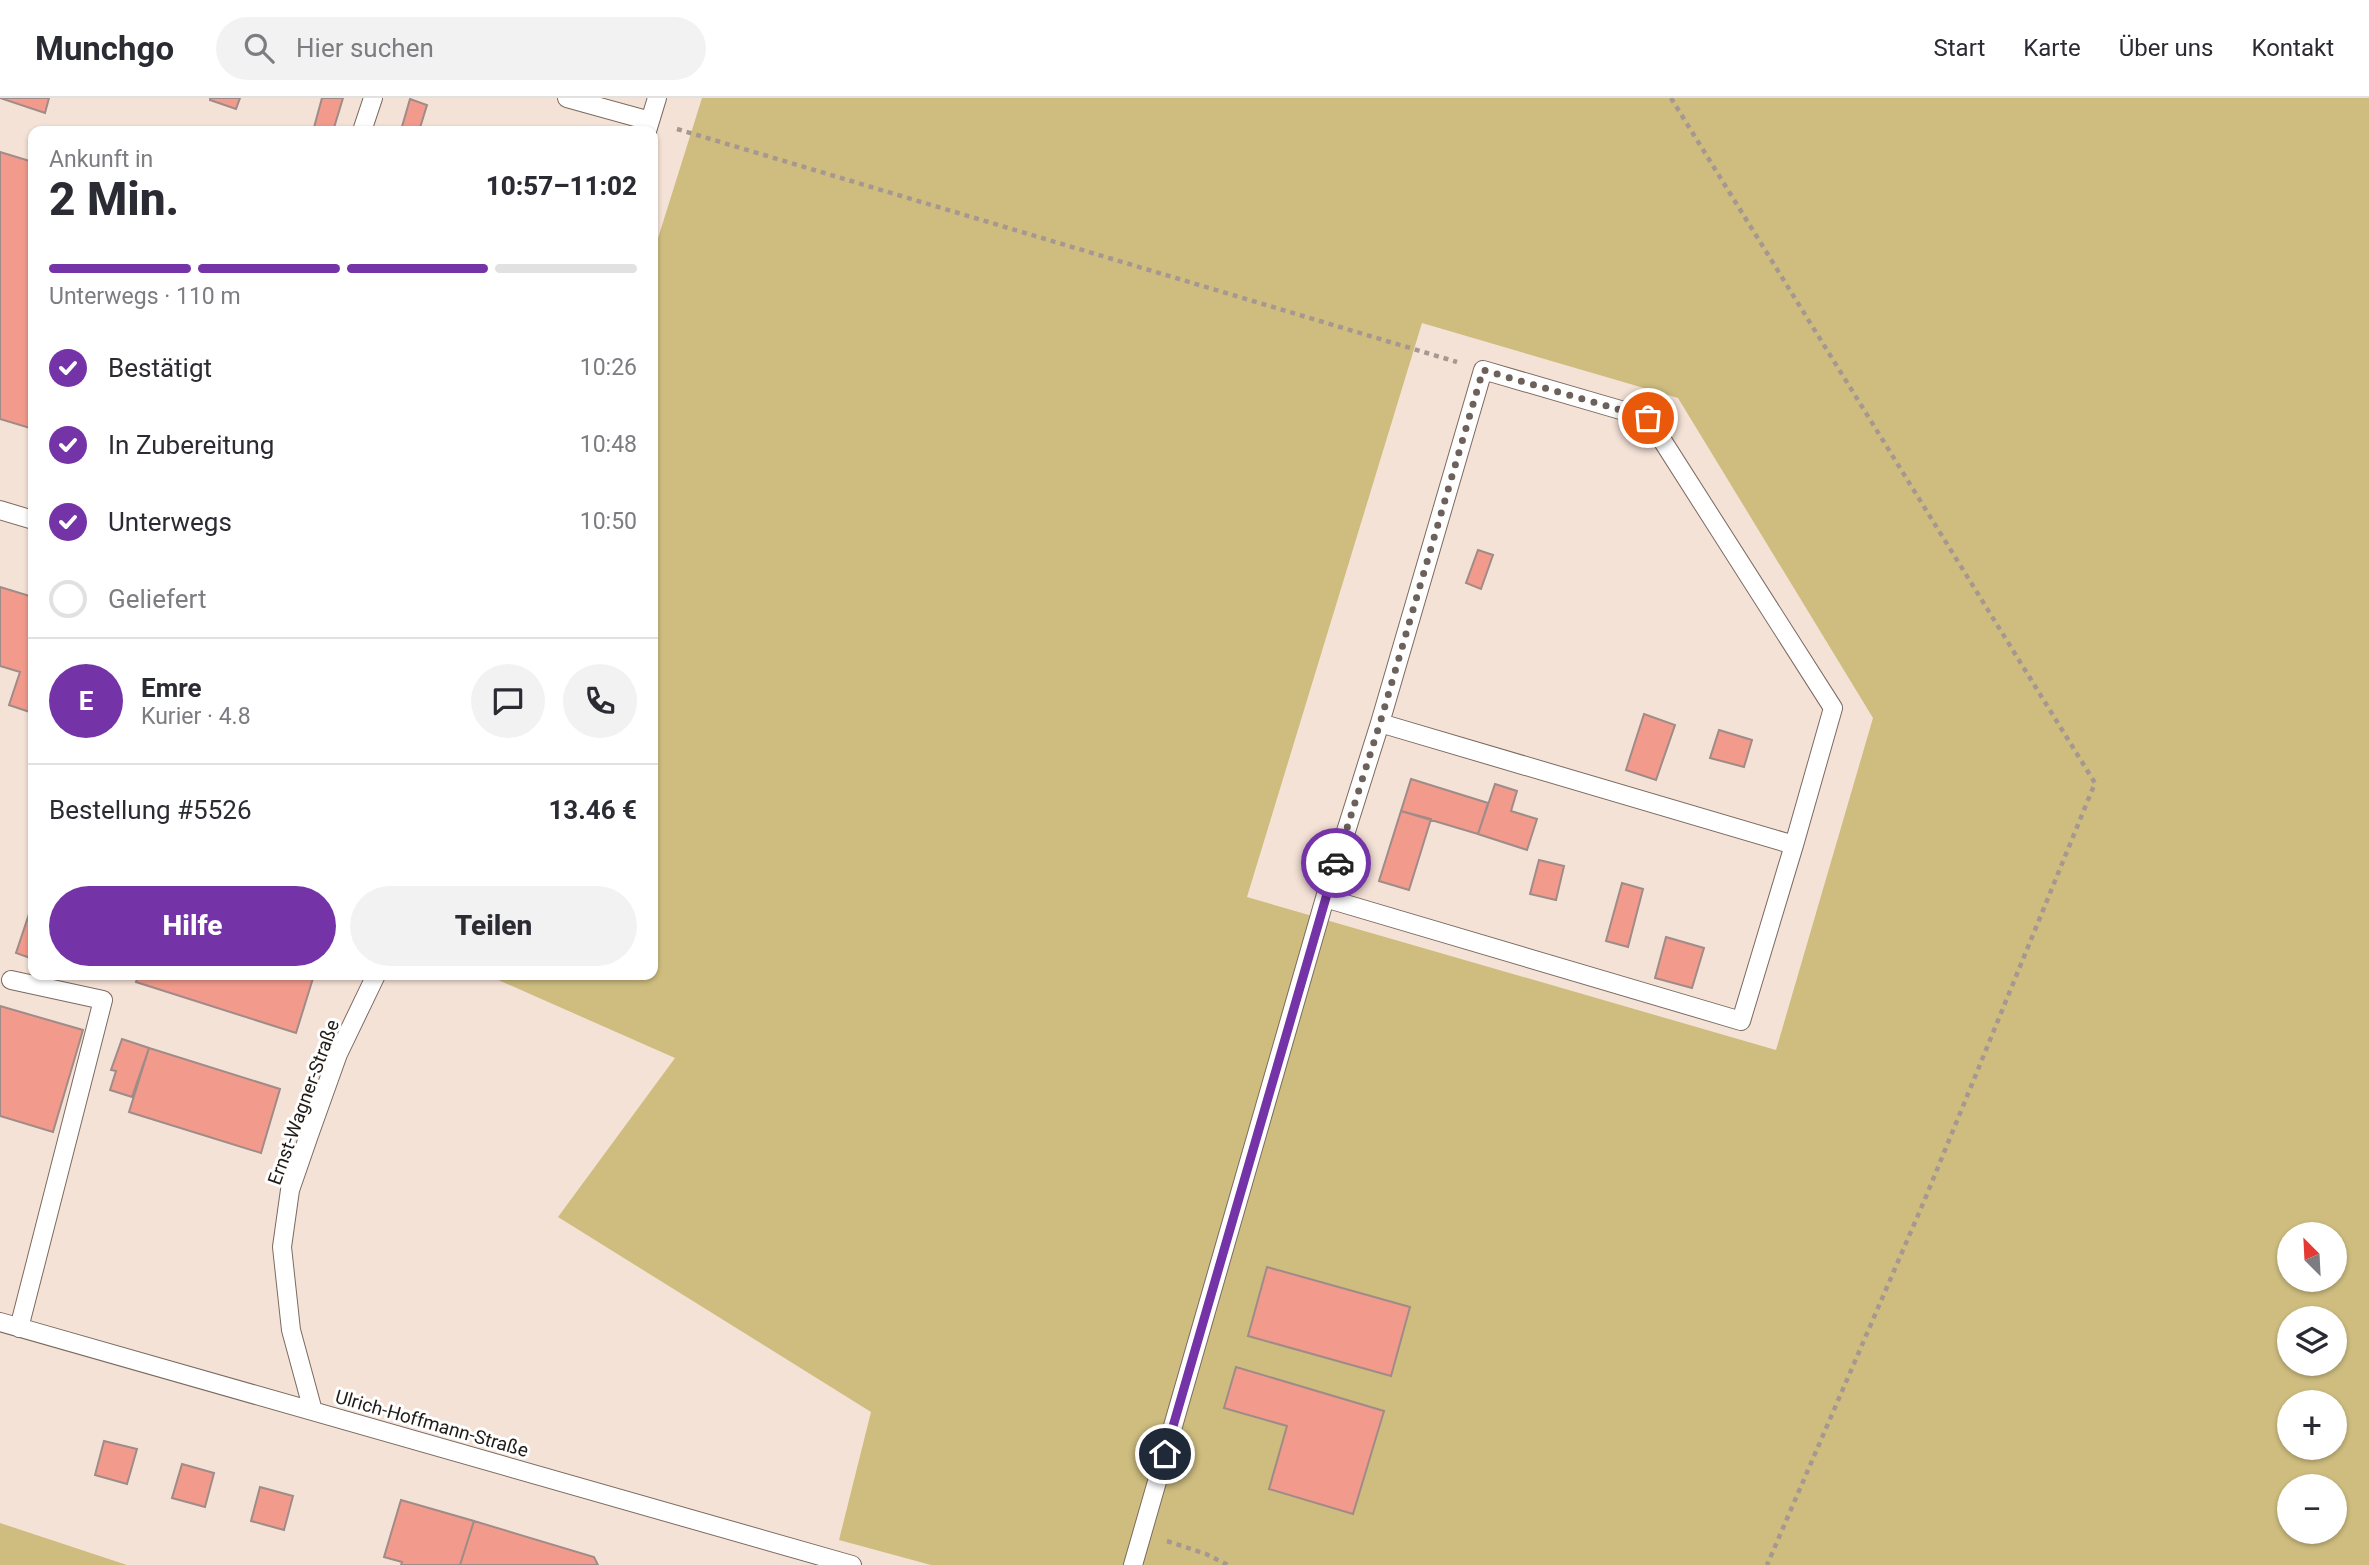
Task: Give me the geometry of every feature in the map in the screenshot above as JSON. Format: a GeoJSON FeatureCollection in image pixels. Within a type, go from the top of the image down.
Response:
{"type":"FeatureCollection","features":[{"type":"Feature","properties":{"kind":"lane"},"geometry":{"type":"LineString","coordinates":[[364,126],[373,98]]}},
{"type":"Feature","properties":{"kind":"lane"},"geometry":{"type":"LineString","coordinates":[[567,98],[648,126],[657,98]]}},
{"type":"Feature","properties":{"kind":"lane"},"geometry":{"type":"LineString","coordinates":[[1133,1565],[1325,898],[1380,723],[1483,370],[1648,418],[1833,708],[1741,1021],[1325,898]]}},
{"type":"Feature","properties":{"kind":"lane"},"geometry":{"type":"LineString","coordinates":[[0,510],[28,518]]}},
{"type":"Feature","properties":{"kind":"lane"},"geometry":{"type":"LineString","coordinates":[[1380,723],[1794,845]]}},
{"type":"Feature","properties":{"kind":"lane"},"geometry":{"type":"LineString","coordinates":[[5,1326],[103,1000],[11,980]]}},
{"type":"Feature","properties":{"kind":"lane","name":"Ernst-Wagner-Straße"},"geometry":{"type":"LineString","coordinates":[[313,1411],[291,1330],[282,1247],[290,1190],[338,1054],[374,980]]}},
{"type":"Feature","properties":{"kind":"lane","name":"Ulrich-Hoffmann-Straße"},"geometry":{"type":"LineString","coordinates":[[5,1326],[852,1565]]}},
{"type":"Feature","properties":{"kind":"path"},"geometry":{"type":"LineString","coordinates":[[1671,98],[2095,783],[1925,1199],[1767,1565]]}},
{"type":"Feature","properties":{"kind":"path"},"geometry":{"type":"LineString","coordinates":[[658,129],[1483,370]]}},
{"type":"Feature","properties":{"kind":"path"},"geometry":{"type":"LineString","coordinates":[[1142,1533],[1206,1554],[1228,1565]]}},
{"type":"Feature","properties":{"kind":"shaded area"},"geometry":{"type":"Polygon","coordinates":[[[702,98],[2369,98],[2369,1565],[931,1565],[839,1540],[871,1412],[558,1217],[675,1058],[498,980],[658,980],[658,238],[702,98]],[[1422,323],[1247,897],[1776,1050],[1873,718],[1678,398],[1422,323]]]}},
{"type":"Feature","properties":{"kind":"shaded area"},"geometry":{"type":"Polygon","coordinates":[[[0,1523],[127,1565],[0,1565],[0,1523]]]}},
{"type":"Feature","properties":{"kind":"building"},"geometry":{"type":"Polygon","coordinates":[[[0,98],[49,98],[45,113],[0,98]]]}},
{"type":"Feature","properties":{"kind":"building"},"geometry":{"type":"Polygon","coordinates":[[[210,98],[240,98],[236,109],[210,98]]]}},
{"type":"Feature","properties":{"kind":"building"},"geometry":{"type":"Polygon","coordinates":[[[322,98],[343,98],[335,126],[314,126],[322,98]]]}},
{"type":"Feature","properties":{"kind":"building"},"geometry":{"type":"Polygon","coordinates":[[[410,99],[427,105],[421,126],[402,126],[410,99]]]}},
{"type":"Feature","properties":{"kind":"building"},"geometry":{"type":"Polygon","coordinates":[[[0,152],[28,160],[28,427],[0,419],[0,152]]]}},
{"type":"Feature","properties":{"kind":"building"},"geometry":{"type":"Polygon","coordinates":[[[1478,550],[1493,555],[1481,589],[1466,583],[1478,550]]]}},
{"type":"Feature","properties":{"kind":"building"},"geometry":{"type":"Polygon","coordinates":[[[0,587],[28,595],[28,711],[9,705],[20,672],[0,666],[0,587]]]}},
{"type":"Feature","properties":{"kind":"building"},"geometry":{"type":"Polygon","coordinates":[[[1644,714],[1675,725],[1656,780],[1626,770],[1644,714]]]}},
{"type":"Feature","properties":{"kind":"building"},"geometry":{"type":"Polygon","coordinates":[[[1719,730],[1752,740],[1744,767],[1710,758],[1719,730]]]}},
{"type":"Feature","properties":{"kind":"building"},"geometry":{"type":"Polygon","coordinates":[[[1411,779],[1488,803],[1478,834],[1401,811],[1411,779]]]}},
{"type":"Feature","properties":{"kind":"building"},"geometry":{"type":"Polygon","coordinates":[[[1495,784],[1517,791],[1511,811],[1537,819],[1527,850],[1478,834],[1495,784]]]}},
{"type":"Feature","properties":{"kind":"building"},"geometry":{"type":"Polygon","coordinates":[[[1401,811],[1431,819],[1409,890],[1379,881],[1401,811]]]}},
{"type":"Feature","properties":{"kind":"building"},"geometry":{"type":"Polygon","coordinates":[[[1539,860],[1564,866],[1556,900],[1530,894],[1539,860]]]}},
{"type":"Feature","properties":{"kind":"building"},"geometry":{"type":"Polygon","coordinates":[[[1622,883],[1643,889],[1628,947],[1606,941],[1622,883]]]}},
{"type":"Feature","properties":{"kind":"building"},"geometry":{"type":"Polygon","coordinates":[[[28,917],[28,957],[16,953],[28,917]]]}},
{"type":"Feature","properties":{"kind":"building"},"geometry":{"type":"Polygon","coordinates":[[[1666,937],[1704,948],[1692,988],[1655,978],[1666,937]]]}},
{"type":"Feature","properties":{"kind":"building"},"geometry":{"type":"Polygon","coordinates":[[[137,980],[312,980],[296,1033],[137,980]]]}},
{"type":"Feature","properties":{"kind":"building"},"geometry":{"type":"Polygon","coordinates":[[[0,1006],[83,1030],[53,1132],[0,1116],[0,1006]]]}},
{"type":"Feature","properties":{"kind":"building"},"geometry":{"type":"Polygon","coordinates":[[[122,1039],[149,1048],[132,1097],[110,1090],[116,1071],[111,1070],[122,1039]]]}},
{"type":"Feature","properties":{"kind":"building"},"geometry":{"type":"Polygon","coordinates":[[[149,1048],[280,1089],[261,1153],[129,1112],[149,1048]]]}},
{"type":"Feature","properties":{"kind":"building"},"geometry":{"type":"Polygon","coordinates":[[[1267,1267],[1410,1307],[1391,1376],[1248,1336],[1267,1267]]]}},
{"type":"Feature","properties":{"kind":"building"},"geometry":{"type":"Polygon","coordinates":[[[1236,1367],[1384,1411],[1353,1514],[1269,1489],[1287,1426],[1224,1408],[1236,1367]]]}},
{"type":"Feature","properties":{"kind":"building"},"geometry":{"type":"Polygon","coordinates":[[[104,1441],[137,1449],[127,1484],[95,1475],[104,1441]]]}},
{"type":"Feature","properties":{"kind":"building"},"geometry":{"type":"Polygon","coordinates":[[[182,1464],[214,1473],[205,1507],[172,1498],[182,1464]]]}},
{"type":"Feature","properties":{"kind":"building"},"geometry":{"type":"Polygon","coordinates":[[[260,1487],[293,1496],[284,1530],[251,1521],[260,1487]]]}},
{"type":"Feature","properties":{"kind":"building"},"geometry":{"type":"Polygon","coordinates":[[[401,1500],[474,1521],[460,1565],[401,1565],[402,1562],[384,1557],[401,1500]]]}},
{"type":"Feature","properties":{"kind":"building"},"geometry":{"type":"Polygon","coordinates":[[[474,1521],[594,1557],[598,1565],[460,1565],[474,1521]]]}},
{"type":"Feature","properties":{"kind":"way so far"},"geometry":{"type":"LineString","coordinates":[[1336,863],[1380,723],[1483,370],[1648,418]]}},
{"type":"Feature","properties":{"kind":"route"},"geometry":{"type":"LineString","coordinates":[[1165,1454],[1336,863]]}}]}
